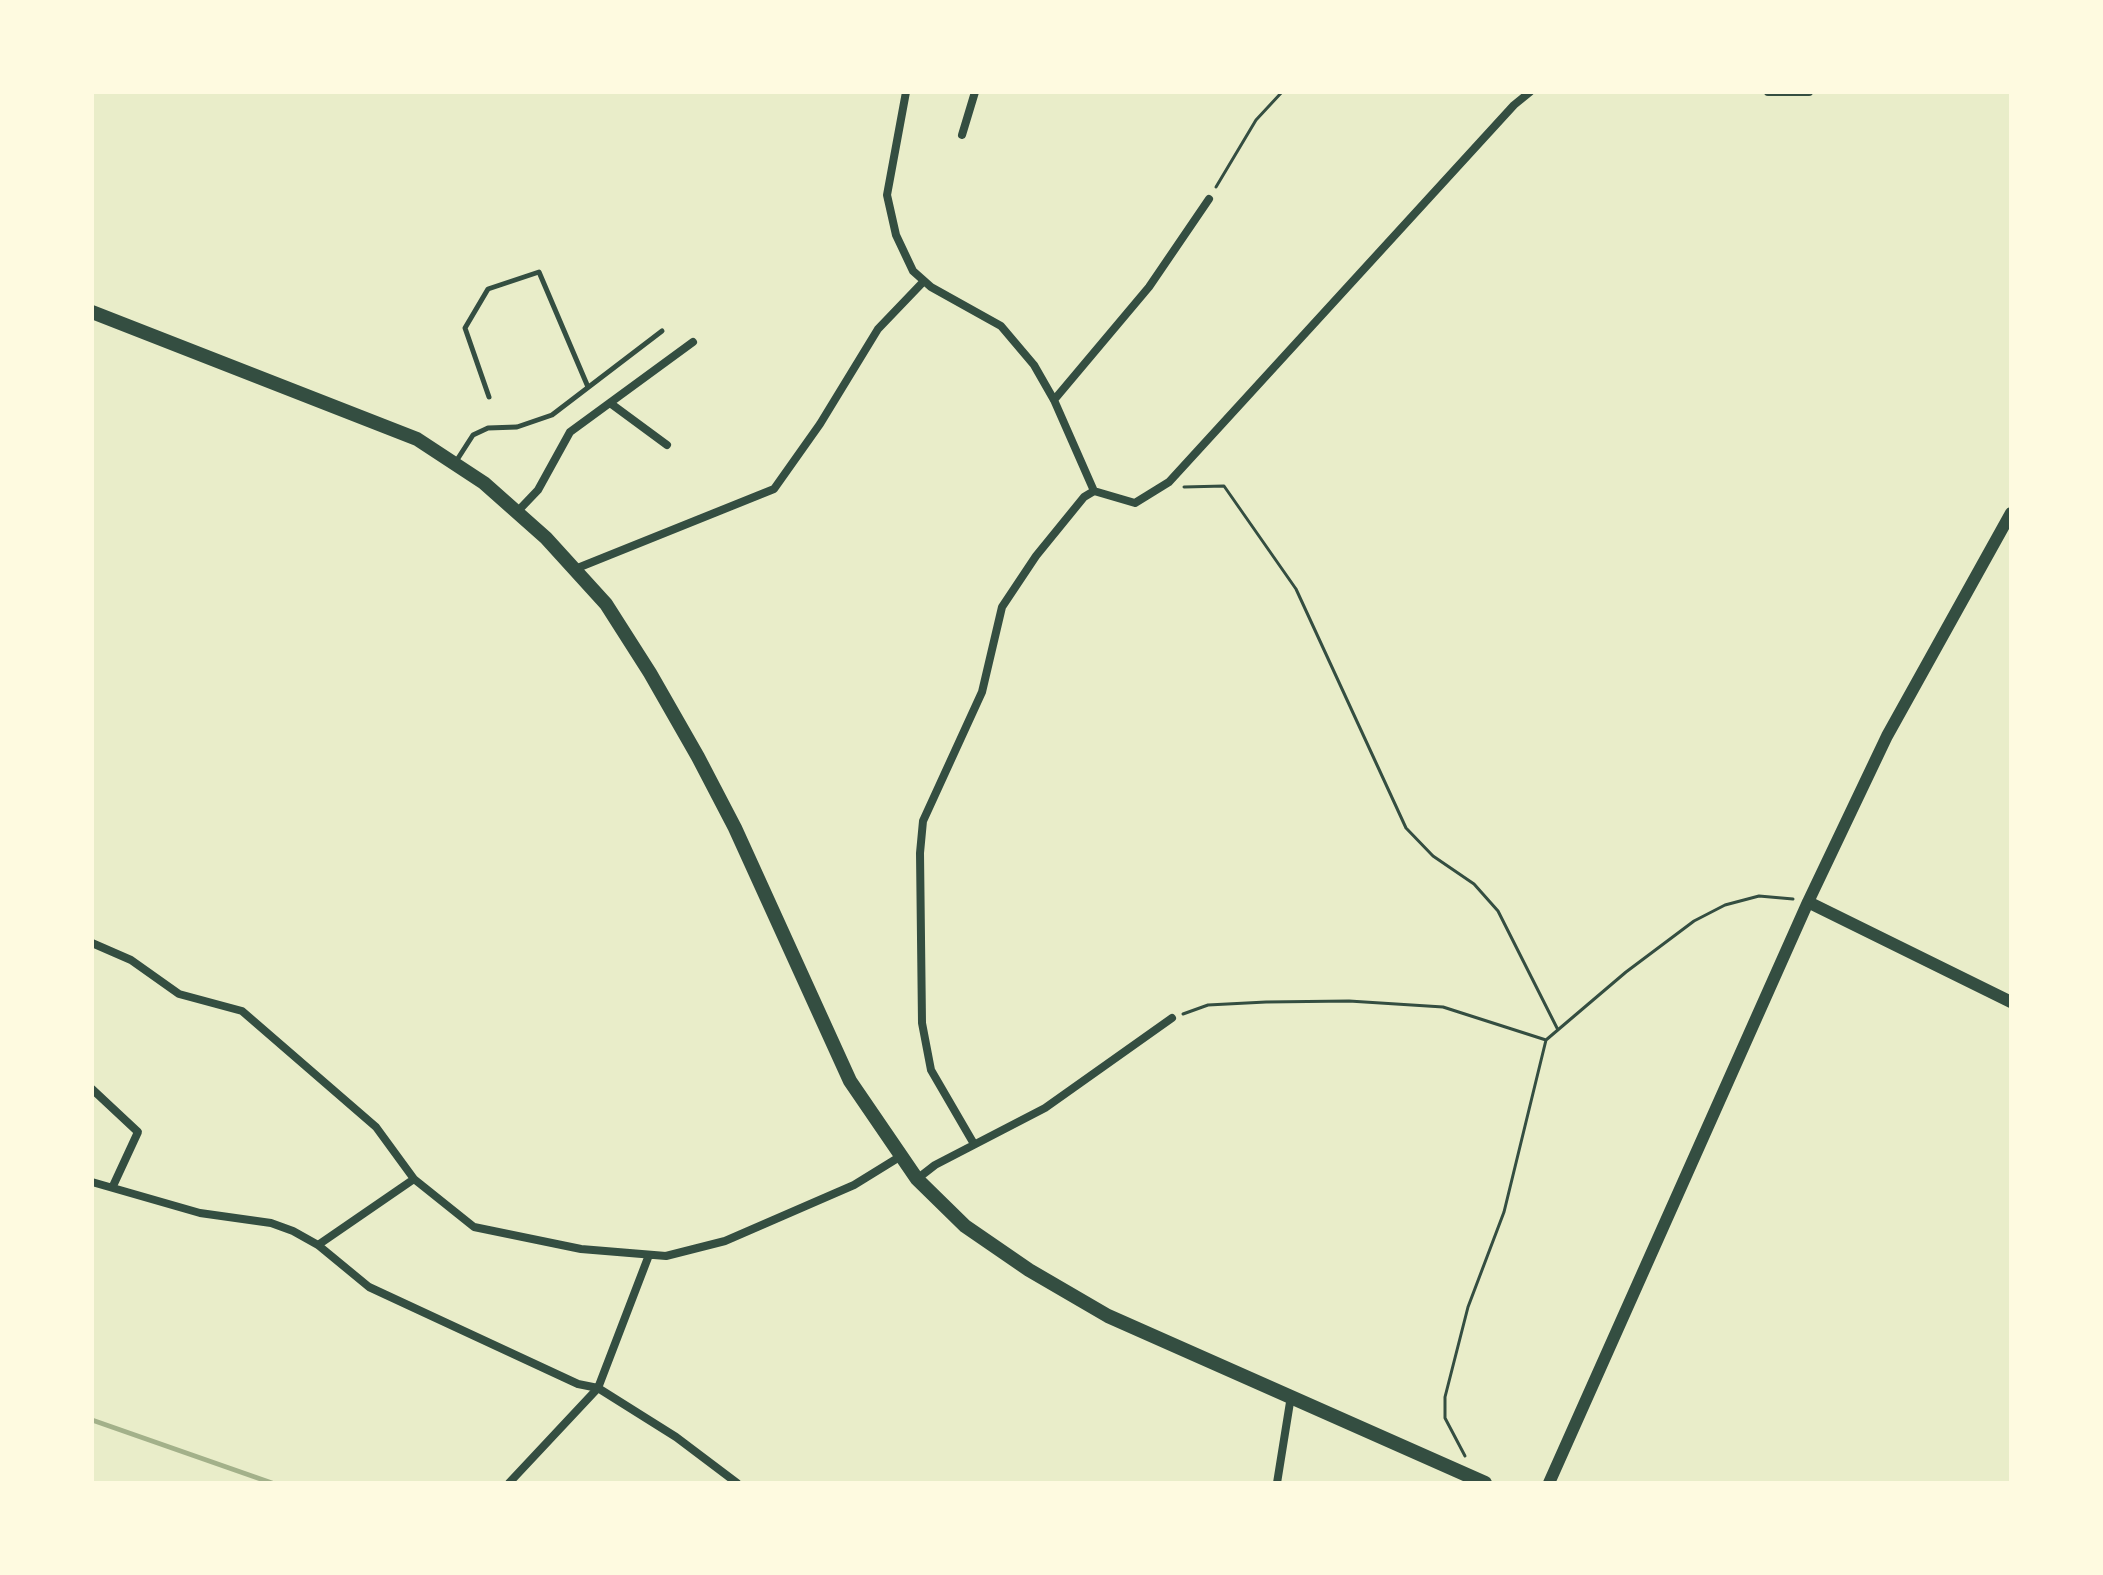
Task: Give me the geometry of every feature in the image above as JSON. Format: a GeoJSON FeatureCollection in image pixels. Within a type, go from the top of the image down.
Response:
{"type":"FeatureCollection","features":[{"type":"Feature","properties":{"kind":"main road"},"geometry":{"type":"LineString","coordinates":[[92,312],[417,439],[484,483],[575,569],[606,604],[698,757],[735,828],[850,1081],[917,1179],[965,1226],[1029,1270],[1108,1316],[1485,1483]]}},
{"type":"Feature","properties":{"kind":"street"},"geometry":{"type":"LineString","coordinates":[[906,92],[887,195],[896,235],[913,271],[924,281],[1001,326],[1034,365],[1054,400],[1094,491]]}},
{"type":"Feature","properties":{"kind":"street"},"geometry":{"type":"LineString","coordinates":[[962,135],[975,92]]}},
{"type":"Feature","properties":{"kind":"street"},"geometry":{"type":"LineString","coordinates":[[974,1144],[931,1070],[922,1023],[920,853],[923,821],[982,692],[1002,607],[1036,556],[1084,497],[1094,491],[1135,503],[1169,482],[1514,105],[1530,92]]}},
{"type":"Feature","properties":{"kind":"street"},"geometry":{"type":"LineString","coordinates":[[1768,92],[1809,92]]}},
{"type":"Feature","properties":{"kind":"street"},"geometry":{"type":"LineString","coordinates":[[1054,400],[1149,287],[1209,199]]}},
{"type":"Feature","properties":{"kind":"street"},"geometry":{"type":"LineString","coordinates":[[575,569],[774,489],[820,424],[878,329],[924,281]]}},
{"type":"Feature","properties":{"kind":"street"},"geometry":{"type":"LineString","coordinates":[[517,512],[538,490],[570,432],[693,342]]}},
{"type":"Feature","properties":{"kind":"street"},"geometry":{"type":"LineString","coordinates":[[610,403],[667,445]]}},
{"type":"Feature","properties":{"kind":"street"},"geometry":{"type":"LineString","coordinates":[[1549,1483],[1808,902],[1887,736],[2011,513]]}},
{"type":"Feature","properties":{"kind":"street"},"geometry":{"type":"LineString","coordinates":[[1808,902],[2011,1002]]}},
{"type":"Feature","properties":{"kind":"street"},"geometry":{"type":"LineString","coordinates":[[92,943],[131,960],[179,994],[242,1011],[376,1127],[414,1179],[474,1227],[581,1249],[666,1256],[725,1241],[854,1185],[901,1156]]}},
{"type":"Feature","properties":{"kind":"street"},"geometry":{"type":"LineString","coordinates":[[917,1179],[974,1144],[1045,1108],[1172,1018]]}},
{"type":"Feature","properties":{"kind":"street"},"geometry":{"type":"LineString","coordinates":[[92,1089],[138,1132],[113,1186]]}},
{"type":"Feature","properties":{"kind":"street"},"geometry":{"type":"LineString","coordinates":[[318,1245],[414,1179]]}},
{"type":"Feature","properties":{"kind":"street"},"geometry":{"type":"LineString","coordinates":[[92,1182],[200,1213],[271,1223],[318,1245],[369,1287],[578,1384],[598,1388],[676,1437],[737,1483]]}},
{"type":"Feature","properties":{"kind":"street"},"geometry":{"type":"LineString","coordinates":[[509,1483],[598,1388],[649,1255]]}},
{"type":"Feature","properties":{"kind":"street"},"geometry":{"type":"LineString","coordinates":[[1277,1483],[1291,1396]]}},
{"type":"Feature","properties":{"kind":"lane"},"geometry":{"type":"LineString","coordinates":[[489,397],[465,328],[488,289],[539,272],[588,387]]}},
{"type":"Feature","properties":{"kind":"lane"},"geometry":{"type":"LineString","coordinates":[[455,464],[473,435],[488,428],[517,427],[552,415],[662,331]]}},
{"type":"Feature","properties":{"kind":"path"},"geometry":{"type":"LineString","coordinates":[[1209,199],[1256,120],[1282,92]]}},
{"type":"Feature","properties":{"kind":"path"},"geometry":{"type":"LineString","coordinates":[[1169,482],[1184,487],[1224,486],[1249,521],[1296,589],[1406,828],[1433,856],[1474,884],[1498,911],[1557,1028]]}},
{"type":"Feature","properties":{"kind":"path"},"geometry":{"type":"LineString","coordinates":[[1464,1474],[1467,1459],[1445,1418],[1445,1397],[1468,1307],[1504,1212],[1546,1040],[1557,1028],[1694,921],[1714,910],[1759,896],[1808,902]]}},
{"type":"Feature","properties":{"kind":"path"},"geometry":{"type":"LineString","coordinates":[[1172,1018],[1208,1005],[1349,1001],[1443,1007],[1546,1040]]}},
{"type":"Feature","properties":{"kind":"waterway"},"geometry":{"type":"LineString","coordinates":[[92,1420],[272,1483]]}}]}
